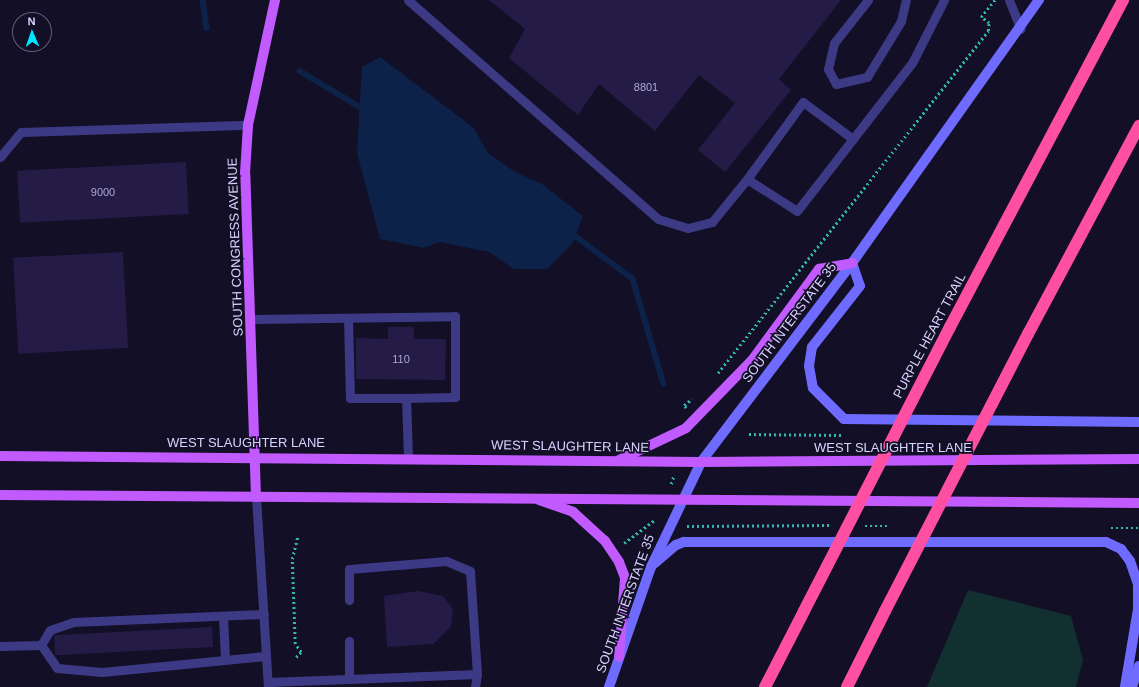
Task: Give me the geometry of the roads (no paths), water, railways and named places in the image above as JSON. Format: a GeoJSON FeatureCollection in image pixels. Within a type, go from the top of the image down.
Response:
{"type":"FeatureCollection","features":[{"type":"Feature","properties":{"kind":"highway","name":"PURPLE HEART TRAIL"},"geometry":{"type":"LineString","coordinates":[[765,687],[950,327],[1123,0]]}},
{"type":"Feature","properties":{"kind":"highway"},"geometry":{"type":"LineString","coordinates":[[847,687],[1028,334],[1139,126]]}},
{"type":"Feature","properties":{"kind":"highway"},"geometry":{"type":"LineString","coordinates":[[1115,172],[1139,133]]}},
{"type":"Feature","properties":{"kind":"main road","name":"SOUTH CONGRESS AVENUE"},"geometry":{"type":"LineString","coordinates":[[256,497],[253,456],[251,319],[245,223],[248,125],[275,0]]}},
{"type":"Feature","properties":{"kind":"main road","name":"SOUTH INTERSTATE 35"},"geometry":{"type":"LineString","coordinates":[[609,687],[651,567],[682,498],[701,462],[852,263],[1021,29],[1039,0]]}},
{"type":"Feature","properties":{"kind":"main road"},"geometry":{"type":"LineString","coordinates":[[618,461],[686,428],[753,359],[819,269],[852,263],[860,286],[812,347],[809,366],[813,388],[844,419],[1139,422]]}},
{"type":"Feature","properties":{"kind":"main road","name":"WEST SLAUGHTER LANE"},"geometry":{"type":"LineString","coordinates":[[0,456],[253,456],[701,462],[1139,459]]}},
{"type":"Feature","properties":{"kind":"main road"},"geometry":{"type":"LineString","coordinates":[[0,495],[682,498],[1139,503]]}},
{"type":"Feature","properties":{"kind":"main road"},"geometry":{"type":"LineString","coordinates":[[531,497],[573,512],[604,540],[619,562],[625,578],[619,658]]}},
{"type":"Feature","properties":{"kind":"main road"},"geometry":{"type":"LineString","coordinates":[[651,567],[676,545],[684,542],[1106,542],[1121,549],[1130,561],[1138,584],[1138,609],[1125,687]]}},
{"type":"Feature","properties":{"kind":"main road"},"geometry":{"type":"LineString","coordinates":[[1132,687],[1139,666]]}},
{"type":"Feature","properties":{"kind":"lane"},"geometry":{"type":"LineString","coordinates":[[408,0],[658,219],[688,228],[712,222],[747,179],[803,102],[853,139]]}},
{"type":"Feature","properties":{"kind":"lane"},"geometry":{"type":"LineString","coordinates":[[868,0],[834,43],[828,68],[836,84],[867,77],[901,21],[906,0]]}},
{"type":"Feature","properties":{"kind":"lane"},"geometry":{"type":"LineString","coordinates":[[747,179],[797,211],[912,63],[944,0]]}},
{"type":"Feature","properties":{"kind":"lane"},"geometry":{"type":"LineString","coordinates":[[1010,0],[1021,29]]}},
{"type":"Feature","properties":{"kind":"lane"},"geometry":{"type":"LineString","coordinates":[[0,157],[21,132],[248,125]]}},
{"type":"Feature","properties":{"kind":"lane"},"geometry":{"type":"LineString","coordinates":[[251,319],[455,316],[455,397],[350,398],[348,318]]}},
{"type":"Feature","properties":{"kind":"lane"},"geometry":{"type":"LineString","coordinates":[[406,398],[408,458]]}},
{"type":"Feature","properties":{"kind":"lane"},"geometry":{"type":"LineString","coordinates":[[256,497],[268,684],[477,674]]}},
{"type":"Feature","properties":{"kind":"lane"},"geometry":{"type":"LineString","coordinates":[[349,600],[349,569],[446,561],[470,571],[477,674],[475,687]]}},
{"type":"Feature","properties":{"kind":"lane"},"geometry":{"type":"LineString","coordinates":[[41,645],[50,630],[74,622],[264,614]]}},
{"type":"Feature","properties":{"kind":"lane"},"geometry":{"type":"LineString","coordinates":[[223,616],[225,660]]}},
{"type":"Feature","properties":{"kind":"lane"},"geometry":{"type":"LineString","coordinates":[[349,641],[349,679]]}},
{"type":"Feature","properties":{"kind":"lane"},"geometry":{"type":"LineString","coordinates":[[41,645],[57,668],[102,672],[266,656]]}},
{"type":"Feature","properties":{"kind":"lane"},"geometry":{"type":"LineString","coordinates":[[0,646],[41,645]]}},
{"type":"Feature","properties":{"kind":"water"},"geometry":{"type":"Polygon","coordinates":[[[380,57],[474,128],[487,152],[515,172],[542,184],[583,216],[572,244],[547,269],[514,269],[489,252],[440,242],[424,248],[380,239],[357,153],[362,67],[380,57]]]}},
{"type":"Feature","properties":{"kind":"waterway"},"geometry":{"type":"LineString","coordinates":[[203,0],[207,28]]}},
{"type":"Feature","properties":{"kind":"waterway"},"geometry":{"type":"LineString","coordinates":[[300,71],[365,110]]}},
{"type":"Feature","properties":{"kind":"waterway"},"geometry":{"type":"LineString","coordinates":[[570,232],[633,279],[664,384]]}}]}
